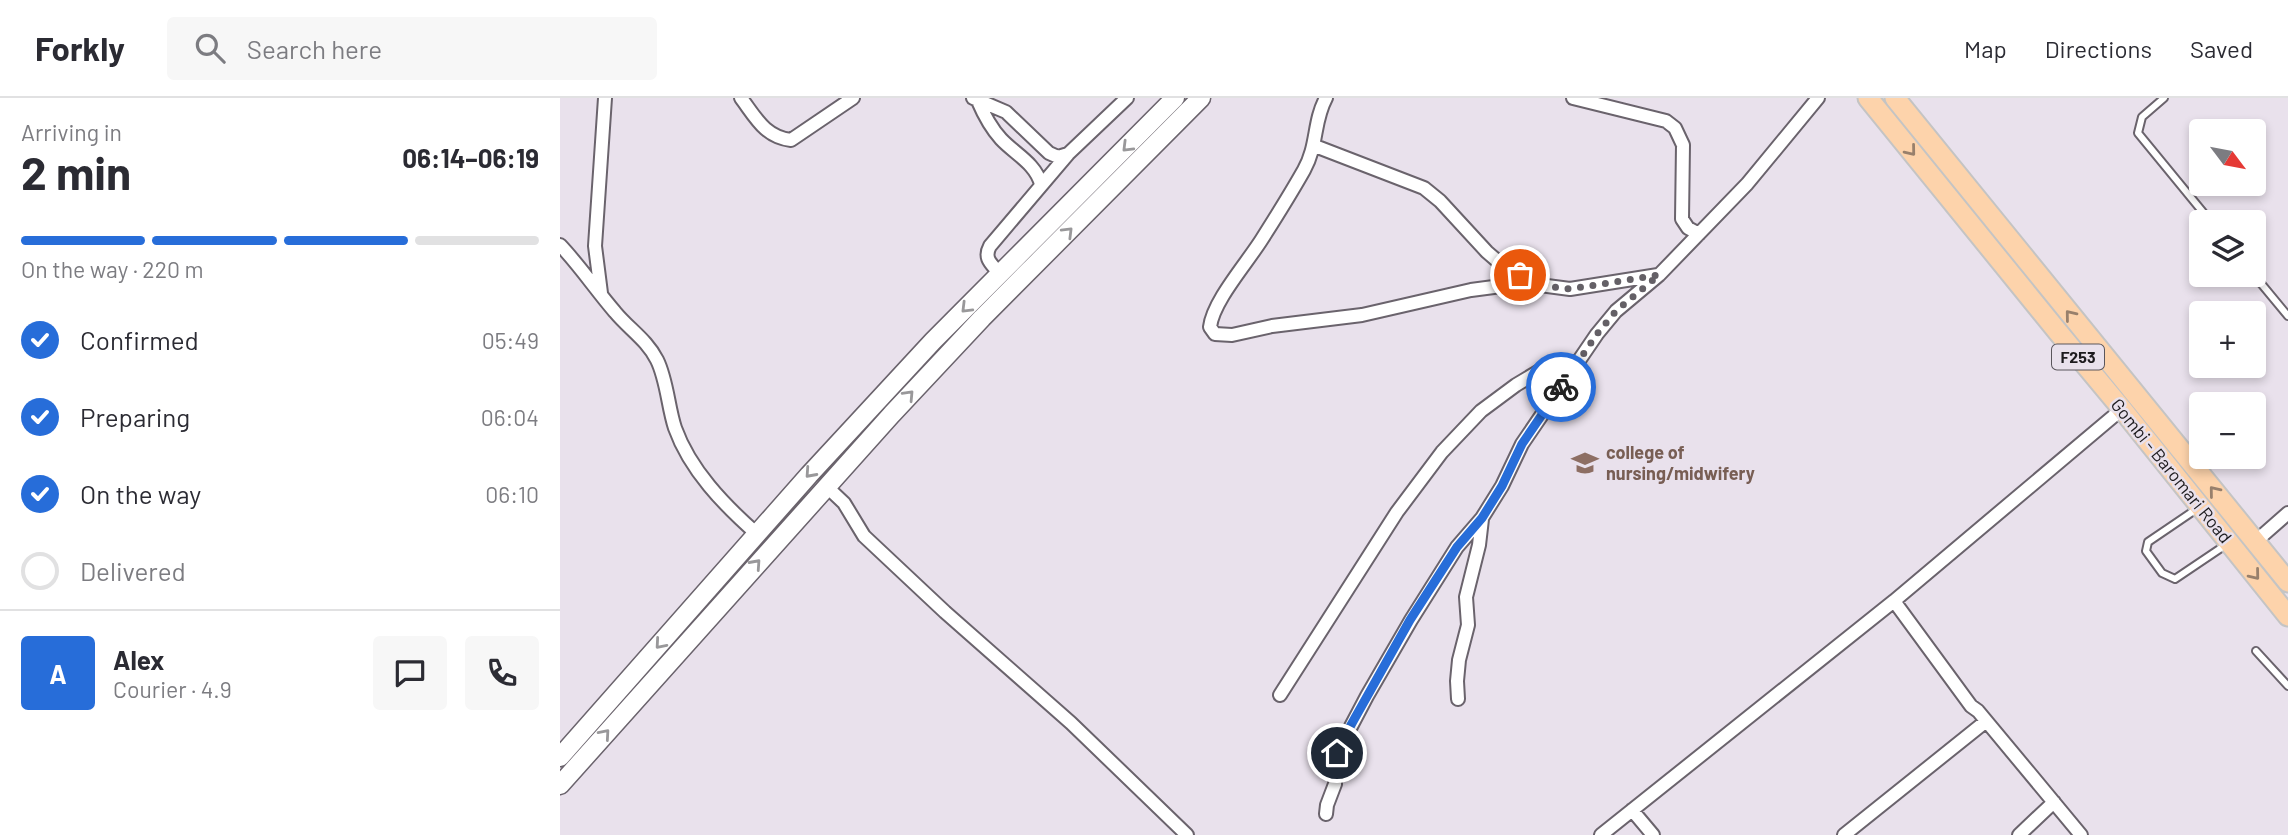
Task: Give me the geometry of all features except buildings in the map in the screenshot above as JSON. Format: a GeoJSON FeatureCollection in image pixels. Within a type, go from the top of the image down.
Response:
{"type":"FeatureCollection","features":[{"type":"Feature","properties":{"kind":"main road"},"geometry":{"type":"LineString","coordinates":[[560,757],[757,534],[933,341],[1175,98]]}},
{"type":"Feature","properties":{"kind":"main road"},"geometry":{"type":"LineString","coordinates":[[560,785],[826,486],[982,318],[1201,98]]}},
{"type":"Feature","properties":{"kind":"main road","name":"Gombi - Baromari Road"},"geometry":{"type":"LineString","coordinates":[[1868,98],[2288,616]]}},
{"type":"Feature","properties":{"kind":"main road","name":"Gombi - Baromari Road"},"geometry":{"type":"LineString","coordinates":[[1895,98],[2288,582]]}},
{"type":"Feature","properties":{"kind":"street"},"geometry":{"type":"LineString","coordinates":[[601,294],[595,246],[605,98]]}},
{"type":"Feature","properties":{"kind":"street"},"geometry":{"type":"LineString","coordinates":[[741,98],[768,132],[778,139],[791,140],[853,98]]}},
{"type":"Feature","properties":{"kind":"street"},"geometry":{"type":"LineString","coordinates":[[1000,274],[986,258],[986,252],[1068,154],[1127,98]]}},
{"type":"Feature","properties":{"kind":"street"},"geometry":{"type":"LineString","coordinates":[[1326,98],[1317,118],[1315,146],[1306,167],[1216,308],[1210,327],[1215,334],[1232,335],[1272,326],[1362,315],[1471,290],[1524,283],[1570,289],[1659,275]]}},
{"type":"Feature","properties":{"kind":"street"},"geometry":{"type":"LineString","coordinates":[[1573,98],[1666,121],[1675,128],[1683,145],[1682,219],[1688,228],[1699,234]]}},
{"type":"Feature","properties":{"kind":"street"},"geometry":{"type":"LineString","coordinates":[[1326,814],[1335,784],[1337,753],[1342,741],[1410,620],[1457,547],[1482,518],[1502,486],[1522,444],[1578,361],[1616,311],[1659,275],[1699,234],[1746,184],[1818,98]]}},
{"type":"Feature","properties":{"kind":"street"},"geometry":{"type":"LineString","coordinates":[[975,100],[1006,112],[1049,153],[1058,158],[1068,154]]}},
{"type":"Feature","properties":{"kind":"street"},"geometry":{"type":"LineString","coordinates":[[975,100],[1001,139],[1038,173],[1041,184]]}},
{"type":"Feature","properties":{"kind":"street"},"geometry":{"type":"LineString","coordinates":[[1315,146],[1424,188],[1509,271],[1546,286]]}},
{"type":"Feature","properties":{"kind":"street"},"geometry":{"type":"LineString","coordinates":[[560,246],[620,318],[649,346],[659,363],[676,430],[703,478],[730,510],[757,534]]}},
{"type":"Feature","properties":{"kind":"street"},"geometry":{"type":"LineString","coordinates":[[585,273],[595,246]]}},
{"type":"Feature","properties":{"kind":"street"},"geometry":{"type":"LineString","coordinates":[[1280,695],[1397,512],[1441,452],[1481,411],[1516,385],[1546,367],[1578,361]]}},
{"type":"Feature","properties":{"kind":"street"},"geometry":{"type":"LineString","coordinates":[[1601,835],[1894,601],[2122,409]]}},
{"type":"Feature","properties":{"kind":"street"},"geometry":{"type":"LineString","coordinates":[[826,486],[844,503],[864,536],[1071,723],[1187,835]]}},
{"type":"Feature","properties":{"kind":"street"},"geometry":{"type":"LineString","coordinates":[[2255,542],[2288,513]]}},
{"type":"Feature","properties":{"kind":"street"},"geometry":{"type":"LineString","coordinates":[[1458,699],[1459,660],[1468,625],[1466,597],[1479,545],[1482,518]]}},
{"type":"Feature","properties":{"kind":"street"},"geometry":{"type":"LineString","coordinates":[[1894,601],[1971,706],[2081,835]]}},
{"type":"Feature","properties":{"kind":"street"},"geometry":{"type":"LineString","coordinates":[[1844,835],[1986,722]]}},
{"type":"Feature","properties":{"kind":"street"},"geometry":{"type":"LineString","coordinates":[[2019,835],[2054,802]]}},
{"type":"Feature","properties":{"kind":"street"},"geometry":{"type":"LineString","coordinates":[[1632,810],[1653,835]]}},
{"type":"Feature","properties":{"kind":"lane"},"geometry":{"type":"LineString","coordinates":[[2165,98],[2142,117],[2138,133],[2201,210]]}},
{"type":"Feature","properties":{"kind":"lane"},"geometry":{"type":"LineString","coordinates":[[2264,287],[2288,316]]}},
{"type":"Feature","properties":{"kind":"lane"},"geometry":{"type":"LineString","coordinates":[[2200,507],[2148,542],[2146,551],[2162,573],[2175,579],[2228,543]]}},
{"type":"Feature","properties":{"kind":"lane"},"geometry":{"type":"LineString","coordinates":[[2256,650],[2288,686]]}},
{"type":"Feature","properties":{"kind":"way so far"},"geometry":{"type":"LineString","coordinates":[[1520,275],[1546,286],[1570,289],[1659,275],[1616,311],[1561,387]]}},
{"type":"Feature","properties":{"kind":"place","name":"college of nursing/midwifery"},"geometry":{"type":"Point","coordinates":[1585,463]}},
{"type":"Feature","properties":{"kind":"route"},"geometry":{"type":"LineString","coordinates":[[1337,753],[1410,620],[1457,547],[1482,518],[1502,486],[1522,444],[1561,387]]}}]}
